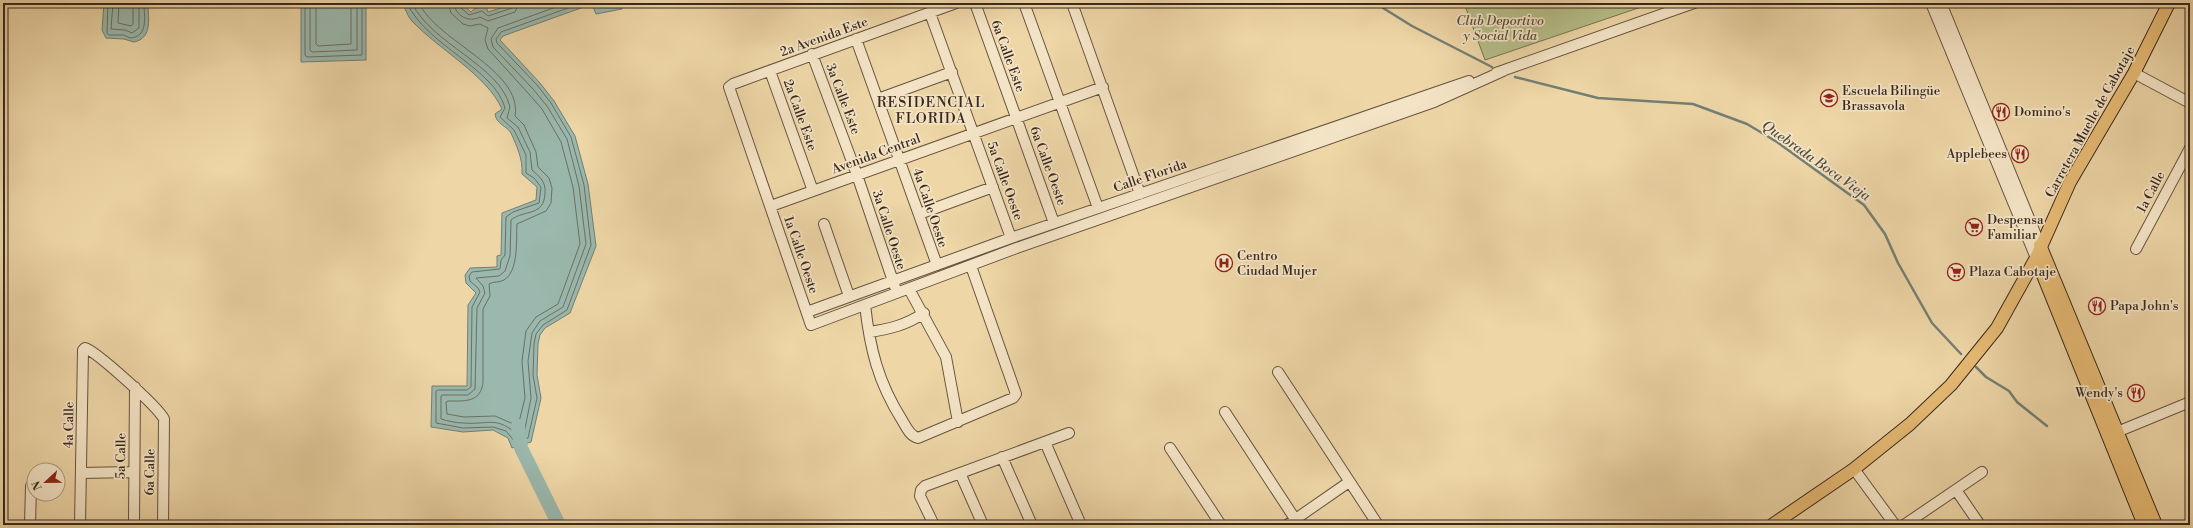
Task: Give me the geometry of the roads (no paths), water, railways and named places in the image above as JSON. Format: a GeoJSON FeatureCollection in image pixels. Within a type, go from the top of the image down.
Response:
{"type":"FeatureCollection","features":[{"type":"Feature","properties":{"kind":"main road","name":"Carretera Muelle de Cabotaje"},"geometry":{"type":"LineString","coordinates":[[1772,525],[1854,469],[1910,424],[1951,385],[1997,328],[2036,258],[2040,245],[2070,182],[2134,73],[2169,3]]}},
{"type":"Feature","properties":{"kind":"main road"},"geometry":{"type":"LineString","coordinates":[[2040,245],[2156,525]]}},
{"type":"Feature","properties":{"kind":"main road"},"geometry":{"type":"LineString","coordinates":[[2036,258],[2144,525]]}},
{"type":"Feature","properties":{"kind":"street","name":"2a Avenida Este"},"geometry":{"type":"LineString","coordinates":[[730,93],[729,87],[733,84],[812,54],[856,40],[956,3]]}},
{"type":"Feature","properties":{"kind":"street","name":"6a Calle Este"},"geometry":{"type":"LineString","coordinates":[[974,3],[1017,118]]}},
{"type":"Feature","properties":{"kind":"street"},"geometry":{"type":"LineString","coordinates":[[1024,3],[1098,208]]}},
{"type":"Feature","properties":{"kind":"street"},"geometry":{"type":"LineString","coordinates":[[1072,3],[1140,194]]}},
{"type":"Feature","properties":{"kind":"street","name":"Calle Florida"},"geometry":{"type":"LineString","coordinates":[[806,312],[1054,223],[1445,88],[1503,71],[1694,3]]}},
{"type":"Feature","properties":{"kind":"street"},"geometry":{"type":"LineString","coordinates":[[1931,3],[1970,86],[2040,245]]}},
{"type":"Feature","properties":{"kind":"street"},"geometry":{"type":"LineString","coordinates":[[1941,3],[1970,86],[2036,258]]}},
{"type":"Feature","properties":{"kind":"street","name":"5a Calle Oeste"},"geometry":{"type":"LineString","coordinates":[[930,13],[1011,238]]}},
{"type":"Feature","properties":{"kind":"street","name":"4a Calle Oeste"},"geometry":{"type":"LineString","coordinates":[[856,40],[937,265]]}},
{"type":"Feature","properties":{"kind":"street","name":"3a Calle Este"},"geometry":{"type":"LineString","coordinates":[[812,54],[858,175]]}},
{"type":"Feature","properties":{"kind":"street","name":"2a Calle Este"},"geometry":{"type":"LineString","coordinates":[[770,71],[813,191]]}},
{"type":"Feature","properties":{"kind":"street","name":"Calle Florida"},"geometry":{"type":"LineString","coordinates":[[811,325],[971,266],[1434,102],[1503,71]]}},
{"type":"Feature","properties":{"kind":"street"},"geometry":{"type":"LineString","coordinates":[[878,99],[952,72]]}},
{"type":"Feature","properties":{"kind":"street"},"geometry":{"type":"LineString","coordinates":[[2134,73],[2190,103]]}},
{"type":"Feature","properties":{"kind":"street","name":"Avenida Central"},"geometry":{"type":"LineString","coordinates":[[771,206],[1103,87]]}},
{"type":"Feature","properties":{"kind":"street","name":"1a Calle Oeste"},"geometry":{"type":"LineString","coordinates":[[730,93],[771,206],[811,325]]}},
{"type":"Feature","properties":{"kind":"street","name":"6a Calle Oeste"},"geometry":{"type":"LineString","coordinates":[[1017,118],[1054,223]]}},
{"type":"Feature","properties":{"kind":"street","name":"1a Calle"},"geometry":{"type":"LineString","coordinates":[[2136,249],[2190,148]]}},
{"type":"Feature","properties":{"kind":"street","name":"3a Calle Oeste"},"geometry":{"type":"LineString","coordinates":[[858,175],[897,293]]}},
{"type":"Feature","properties":{"kind":"street"},"geometry":{"type":"LineString","coordinates":[[919,214],[993,187]]}},
{"type":"Feature","properties":{"kind":"street"},"geometry":{"type":"LineString","coordinates":[[824,224],[849,296]]}},
{"type":"Feature","properties":{"kind":"street"},"geometry":{"type":"LineString","coordinates":[[865,305],[876,370],[890,402],[913,437],[918,438],[1013,398],[1016,394],[971,266]]}},
{"type":"Feature","properties":{"kind":"street"},"geometry":{"type":"LineString","coordinates":[[909,289],[924,313],[946,357],[958,422]]}},
{"type":"Feature","properties":{"kind":"street"},"geometry":{"type":"LineString","coordinates":[[869,332],[894,328],[909,323],[924,313]]}},
{"type":"Feature","properties":{"kind":"street","name":"4a Calle"},"geometry":{"type":"LineString","coordinates":[[80,525],[83,350],[88,348],[135,387]]}},
{"type":"Feature","properties":{"kind":"street"},"geometry":{"type":"LineString","coordinates":[[1278,372],[1378,525]]}},
{"type":"Feature","properties":{"kind":"street","name":"6a Calle"},"geometry":{"type":"LineString","coordinates":[[135,387],[160,412],[164,419],[163,525]]}},
{"type":"Feature","properties":{"kind":"street","name":"5a Calle"},"geometry":{"type":"LineString","coordinates":[[134,525],[133,472],[135,387]]}},
{"type":"Feature","properties":{"kind":"street"},"geometry":{"type":"LineString","coordinates":[[2117,432],[2190,402]]}},
{"type":"Feature","properties":{"kind":"street"},"geometry":{"type":"LineString","coordinates":[[1225,412],[1294,523],[1349,482]]}},
{"type":"Feature","properties":{"kind":"street"},"geometry":{"type":"LineString","coordinates":[[934,525],[920,496],[921,490],[925,486],[1069,433]]}},
{"type":"Feature","properties":{"kind":"street"},"geometry":{"type":"LineString","coordinates":[[1046,442],[1081,525]]}},
{"type":"Feature","properties":{"kind":"street"},"geometry":{"type":"LineString","coordinates":[[1170,448],[1221,525]]}},
{"type":"Feature","properties":{"kind":"street"},"geometry":{"type":"LineString","coordinates":[[1002,457],[1032,525]]}},
{"type":"Feature","properties":{"kind":"street"},"geometry":{"type":"LineString","coordinates":[[1854,469],[1895,525]]}},
{"type":"Feature","properties":{"kind":"street"},"geometry":{"type":"LineString","coordinates":[[81,473],[133,472]]}},
{"type":"Feature","properties":{"kind":"street"},"geometry":{"type":"LineString","coordinates":[[1904,525],[1982,472]]}},
{"type":"Feature","properties":{"kind":"street"},"geometry":{"type":"LineString","coordinates":[[960,473],[983,525]]}},
{"type":"Feature","properties":{"kind":"street"},"geometry":{"type":"LineString","coordinates":[[1956,490],[1980,525]]}},
{"type":"Feature","properties":{"kind":"street"},"geometry":{"type":"LineString","coordinates":[[30,502],[30,525]]}},
{"type":"Feature","properties":{"kind":"water"},"geometry":{"type":"Polygon","coordinates":[[[104,3],[148,3],[149,21],[147,32],[140,40],[134,42],[124,39],[106,38],[102,30],[104,3]]]}},
{"type":"Feature","properties":{"kind":"water"},"geometry":{"type":"Polygon","coordinates":[[[301,3],[366,3],[366,60],[301,62],[301,3]]]}},
{"type":"Feature","properties":{"kind":"water"},"geometry":{"type":"Polygon","coordinates":[[[402,3],[461,3],[471,12],[474,9],[486,6],[488,12],[516,3],[621,3],[622,9],[596,14],[592,4],[503,36],[500,40],[540,83],[554,101],[575,136],[588,184],[596,246],[570,313],[545,328],[540,335],[538,344],[537,375],[541,398],[531,442],[512,448],[508,438],[493,430],[463,432],[431,427],[432,386],[467,386],[468,305],[476,293],[466,283],[465,275],[470,268],[497,267],[497,256],[501,255],[502,213],[536,200],[537,187],[522,174],[521,158],[511,133],[497,120],[495,114],[502,109],[495,97],[474,74],[412,21],[402,3]]]}},
{"type":"Feature","properties":{"kind":"waterway","name":"Quebrada Boca Vieja"},"geometry":{"type":"LineString","coordinates":[[1375,3],[1412,26],[1492,67]]}},
{"type":"Feature","properties":{"kind":"waterway","name":"Quebrada Boca Vieja"},"geometry":{"type":"LineString","coordinates":[[1515,77],[1598,98],[1693,104],[1747,124],[1777,142],[1864,205],[1885,234],[1898,263],[1932,323],[1961,354]]}},
{"type":"Feature","properties":{"kind":"waterway","name":"Quebrada Boca Vieja"},"geometry":{"type":"LineString","coordinates":[[1976,367],[1986,377],[2009,391],[2017,402],[2047,426]]}},
{"type":"Feature","properties":{"kind":"waterway"},"geometry":{"type":"LineString","coordinates":[[518,426],[521,448],[559,525]]}},
{"type":"Feature","properties":{"kind":"place","name":"Escuela Bilingüe Brassavola"},"geometry":{"type":"Point","coordinates":[1829,98]}},
{"type":"Feature","properties":{"kind":"place","name":"Domino's"},"geometry":{"type":"Point","coordinates":[2001,112]}},
{"type":"Feature","properties":{"kind":"place","name":"Applebees"},"geometry":{"type":"Point","coordinates":[2020,154]}},
{"type":"Feature","properties":{"kind":"place","name":"Despensa Familiar"},"geometry":{"type":"Point","coordinates":[1974,227]}},
{"type":"Feature","properties":{"kind":"place","name":"Centro Ciudad Mujer"},"geometry":{"type":"Point","coordinates":[1224,263]}},
{"type":"Feature","properties":{"kind":"place","name":"Plaza Cabotaje"},"geometry":{"type":"Point","coordinates":[1956,272]}},
{"type":"Feature","properties":{"kind":"place","name":"Papa John's"},"geometry":{"type":"Point","coordinates":[2097,306]}},
{"type":"Feature","properties":{"kind":"place","name":"Wendy's"},"geometry":{"type":"Point","coordinates":[2136,393]}},
{"type":"Feature","properties":{"kind":"district","name":"RESIDENCIAL FLORIDA"},"geometry":{"type":"Point","coordinates":[931,112]}},
{"type":"Feature","properties":{"kind":"park label","name":"Club Deportivo y Social Vida"},"geometry":{"type":"Point","coordinates":[1500,28]}}]}
